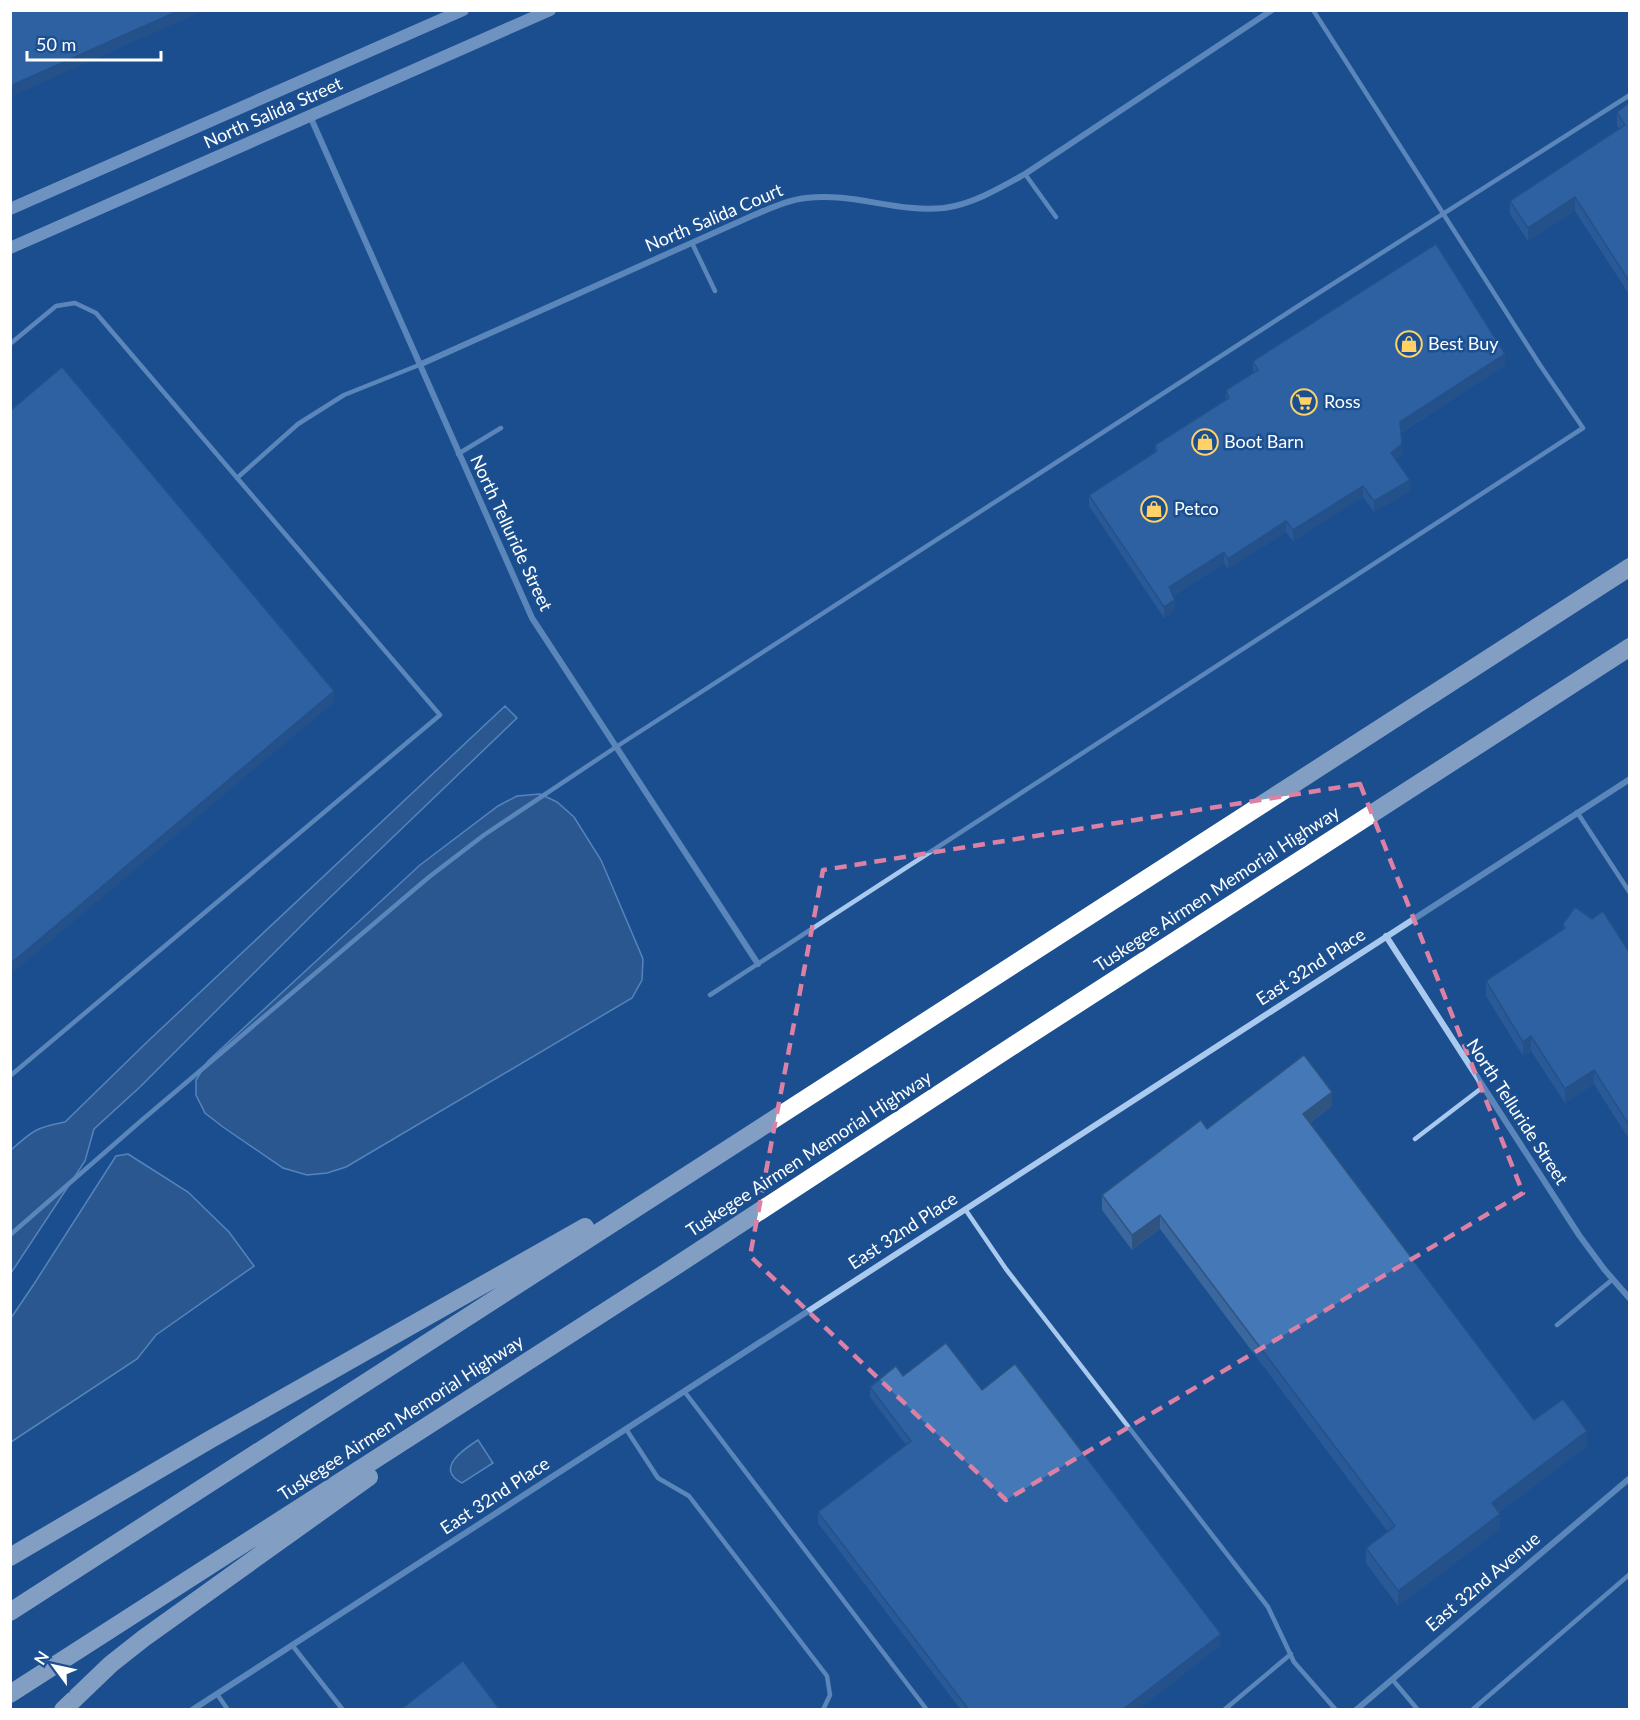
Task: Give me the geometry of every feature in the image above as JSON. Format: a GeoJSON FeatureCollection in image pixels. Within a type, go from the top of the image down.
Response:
{"type":"FeatureCollection","features":[{"type":"Feature","properties":{"kind":"highway"},"geometry":{"type":"LineString","coordinates":[[10,1612],[1629,567]]}},
{"type":"Feature","properties":{"kind":"highway","name":"Tuskegee Airmen Memorial Highway"},"geometry":{"type":"LineString","coordinates":[[10,1694],[662,1275],[1629,647]]}},
{"type":"Feature","properties":{"kind":"highway"},"geometry":{"type":"LineString","coordinates":[[10,1557],[211,1439],[749,1134]]}},
{"type":"Feature","properties":{"kind":"highway"},"geometry":{"type":"LineString","coordinates":[[63,1710],[103,1671],[144,1638],[386,1465],[662,1275]]}},
{"type":"Feature","properties":{"kind":"street","name":"North Salida Street"},"geometry":{"type":"LineString","coordinates":[[10,209],[463,10]]}},
{"type":"Feature","properties":{"kind":"street","name":"North Salida Street"},"geometry":{"type":"LineString","coordinates":[[10,248],[550,10]]}},
{"type":"Feature","properties":{"kind":"street","name":"North Salida Court"},"geometry":{"type":"LineString","coordinates":[[419,365],[785,203],[805,198],[848,198],[905,209],[946,207],[968,202],[1025,174],[1272,10]]}},
{"type":"Feature","properties":{"kind":"street","name":"North Telluride Street"},"geometry":{"type":"LineString","coordinates":[[310,116],[532,618],[758,964]]}},
{"type":"Feature","properties":{"kind":"street","name":"East 32nd Place"},"geometry":{"type":"LineString","coordinates":[[192,1710],[1629,779]]}},
{"type":"Feature","properties":{"kind":"street","name":"North Telluride Street"},"geometry":{"type":"LineString","coordinates":[[1386,936],[1579,1235],[1629,1299]]}},
{"type":"Feature","properties":{"kind":"street","name":"East 32nd Avenue"},"geometry":{"type":"LineString","coordinates":[[1356,1710],[1629,1478]]}},
{"type":"Feature","properties":{"kind":"lane"},"geometry":{"type":"LineString","coordinates":[[710,994],[1583,428],[1540,365],[1312,10]]}},
{"type":"Feature","properties":{"kind":"lane"},"geometry":{"type":"LineString","coordinates":[[10,1235],[429,877],[484,835],[616,747],[1442,213],[1629,95]]}},
{"type":"Feature","properties":{"kind":"lane"},"geometry":{"type":"LineString","coordinates":[[1025,174],[1056,218]]}},
{"type":"Feature","properties":{"kind":"lane"},"geometry":{"type":"LineString","coordinates":[[692,243],[715,291]]}},
{"type":"Feature","properties":{"kind":"lane"},"geometry":{"type":"LineString","coordinates":[[10,344],[56,306],[75,303],[96,313],[440,715],[10,1076]]}},
{"type":"Feature","properties":{"kind":"lane"},"geometry":{"type":"LineString","coordinates":[[237,478],[298,424],[344,395],[419,365]]}},
{"type":"Feature","properties":{"kind":"lane"},"geometry":{"type":"LineString","coordinates":[[458,454],[501,428]]}},
{"type":"Feature","properties":{"kind":"lane"},"geometry":{"type":"LineString","coordinates":[[1577,812],[1629,893]]}},
{"type":"Feature","properties":{"kind":"lane"},"geometry":{"type":"LineString","coordinates":[[1415,1139],[1483,1087]]}},
{"type":"Feature","properties":{"kind":"lane"},"geometry":{"type":"LineString","coordinates":[[964,1209],[1013,1278],[1268,1607],[1294,1662],[1336,1710]]}},
{"type":"Feature","properties":{"kind":"lane"},"geometry":{"type":"LineString","coordinates":[[1557,1325],[1612,1279]]}},
{"type":"Feature","properties":{"kind":"lane"},"geometry":{"type":"LineString","coordinates":[[684,1391],[927,1710]]}},
{"type":"Feature","properties":{"kind":"lane"},"geometry":{"type":"LineString","coordinates":[[626,1429],[658,1478],[689,1497],[827,1676],[830,1695],[823,1710]]}},
{"type":"Feature","properties":{"kind":"lane"},"geometry":{"type":"LineString","coordinates":[[1472,1710],[1629,1574]]}},
{"type":"Feature","properties":{"kind":"lane"},"geometry":{"type":"LineString","coordinates":[[292,1645],[343,1710]]}},
{"type":"Feature","properties":{"kind":"lane"},"geometry":{"type":"LineString","coordinates":[[1224,1710],[1291,1654]]}},
{"type":"Feature","properties":{"kind":"lane"},"geometry":{"type":"LineString","coordinates":[[1392,1679],[1418,1710]]}},
{"type":"Feature","properties":{"kind":"lane"},"geometry":{"type":"LineString","coordinates":[[217,1694],[228,1710]]}},
{"type":"Feature","properties":{"kind":"highlighted area"},"geometry":{"type":"Polygon","coordinates":[[[1360,784],[1523,1193],[1006,1500],[750,1256],[823,870],[1360,784]]]}},
{"type":"Feature","properties":{"kind":"water"},"geometry":{"type":"Polygon","coordinates":[[[505,706],[517,718],[317,910],[140,1087],[94,1129],[85,1161],[11,1273],[11,1150],[35,1131],[65,1122],[505,706]]]}},
{"type":"Feature","properties":{"kind":"water"},"geometry":{"type":"Polygon","coordinates":[[[540,794],[557,802],[574,817],[601,860],[643,959],[642,980],[632,998],[346,1167],[327,1173],[307,1175],[283,1168],[205,1113],[196,1095],[196,1080],[208,1061],[420,865],[498,806],[517,796],[540,794]]]}},
{"type":"Feature","properties":{"kind":"water"},"geometry":{"type":"Polygon","coordinates":[[[128,1154],[188,1192],[229,1232],[254,1266],[156,1335],[137,1359],[11,1442],[11,1318],[116,1156],[128,1154]]]}},
{"type":"Feature","properties":{"kind":"water"},"geometry":{"type":"Polygon","coordinates":[[[478,1440],[493,1463],[462,1483],[454,1478],[451,1466],[459,1454],[478,1440]]]}},
{"type":"Feature","properties":{"kind":"building"},"geometry":{"type":"Polygon","coordinates":[[[10,10],[180,10],[10,86],[10,10]]]}},
{"type":"Feature","properties":{"kind":"building"},"geometry":{"type":"Polygon","coordinates":[[[1629,103],[1629,281],[1575,197],[1528,228],[1510,201],[1625,125],[1617,112],[1629,103]]]}},
{"type":"Feature","properties":{"kind":"building"},"geometry":{"type":"Polygon","coordinates":[[[1436,244],[1505,354],[1400,422],[1402,444],[1391,453],[1410,480],[1374,501],[1363,486],[1293,530],[1286,521],[1228,559],[1224,552],[1169,587],[1175,600],[1164,607],[1089,495],[1157,451],[1155,445],[1229,398],[1226,390],[1258,370],[1253,361],[1436,244]]]}},
{"type":"Feature","properties":{"kind":"building"},"geometry":{"type":"Polygon","coordinates":[[[62,367],[334,691],[10,964],[10,411],[62,367]]]}},
{"type":"Feature","properties":{"kind":"building"},"geometry":{"type":"Polygon","coordinates":[[[1575,907],[1592,919],[1603,911],[1629,952],[1629,1125],[1594,1070],[1565,1089],[1531,1036],[1523,1042],[1486,981],[1565,928],[1563,924],[1575,907]]]}},
{"type":"Feature","properties":{"kind":"building"},"geometry":{"type":"Polygon","coordinates":[[[1304,1055],[1332,1092],[1303,1114],[1534,1420],[1563,1399],[1587,1431],[1492,1503],[1500,1514],[1398,1591],[1366,1548],[1395,1526],[1160,1215],[1132,1235],[1102,1195],[1201,1120],[1207,1129],[1304,1055]]]}},
{"type":"Feature","properties":{"kind":"building"},"geometry":{"type":"Polygon","coordinates":[[[946,1343],[982,1390],[1015,1364],[1221,1634],[1122,1710],[969,1710],[818,1512],[911,1441],[870,1387],[896,1366],[903,1376],[946,1343]]]}},
{"type":"Feature","properties":{"kind":"building"},"geometry":{"type":"Polygon","coordinates":[[[463,1661],[500,1710],[400,1710],[463,1661]]]}},
{"type":"Feature","properties":{"kind":"place","name":"Best Buy"},"geometry":{"type":"Point","coordinates":[1409,344]}},
{"type":"Feature","properties":{"kind":"place","name":"Ross"},"geometry":{"type":"Point","coordinates":[1304,402]}},
{"type":"Feature","properties":{"kind":"place","name":"Boot Barn"},"geometry":{"type":"Point","coordinates":[1205,442]}},
{"type":"Feature","properties":{"kind":"place","name":"Petco"},"geometry":{"type":"Point","coordinates":[1154,509]}}]}
